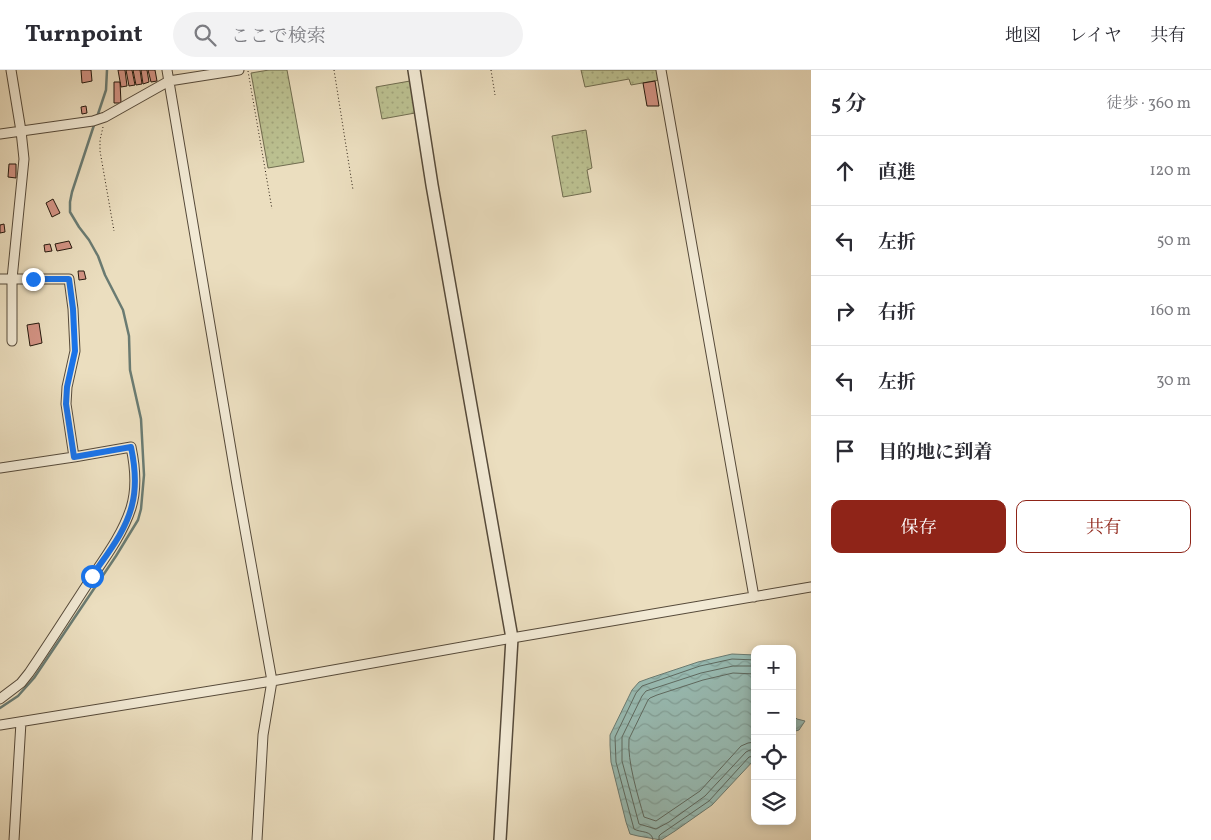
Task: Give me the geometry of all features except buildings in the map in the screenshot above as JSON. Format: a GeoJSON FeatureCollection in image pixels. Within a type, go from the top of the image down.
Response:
{"type":"FeatureCollection","features":[{"type":"Feature","properties":{"kind":"street"},"geometry":{"type":"LineString","coordinates":[[11,70],[24,159],[12,279],[12,341]]}},
{"type":"Feature","properties":{"kind":"street"},"geometry":{"type":"LineString","coordinates":[[167,70],[272,681],[263,735],[257,840]]}},
{"type":"Feature","properties":{"kind":"street"},"geometry":{"type":"LineString","coordinates":[[0,134],[100,119],[169,81],[239,70]]}},
{"type":"Feature","properties":{"kind":"street"},"geometry":{"type":"LineString","coordinates":[[414,70],[512,638],[500,840]]}},
{"type":"Feature","properties":{"kind":"street"},"geometry":{"type":"LineString","coordinates":[[661,70],[754,597]]}},
{"type":"Feature","properties":{"kind":"street"},"geometry":{"type":"LineString","coordinates":[[0,280],[69,279],[75,351],[67,387],[66,404],[74,457]]}},
{"type":"Feature","properties":{"kind":"street"},"geometry":{"type":"LineString","coordinates":[[0,468],[131,447],[134,462],[132,506],[114,545],[30,673],[21,683],[0,699]]}},
{"type":"Feature","properties":{"kind":"street"},"geometry":{"type":"LineString","coordinates":[[0,725],[272,681],[811,587]]}},
{"type":"Feature","properties":{"kind":"street"},"geometry":{"type":"LineString","coordinates":[[14,840],[21,722]]}},
{"type":"Feature","properties":{"kind":"path"},"geometry":{"type":"LineString","coordinates":[[248,70],[272,209]]}},
{"type":"Feature","properties":{"kind":"path"},"geometry":{"type":"LineString","coordinates":[[334,70],[353,190]]}},
{"type":"Feature","properties":{"kind":"path"},"geometry":{"type":"LineString","coordinates":[[491,70],[495,95]]}},
{"type":"Feature","properties":{"kind":"path"},"geometry":{"type":"LineString","coordinates":[[100,119],[100,151],[114,232]]}},
{"type":"Feature","properties":{"kind":"green space"},"geometry":{"type":"Polygon","coordinates":[[[287,70],[304,162],[268,168],[251,73],[287,70]]]}},
{"type":"Feature","properties":{"kind":"green space"},"geometry":{"type":"Polygon","coordinates":[[[581,70],[657,70],[659,80],[631,85],[629,79],[585,87],[581,70]]]}},
{"type":"Feature","properties":{"kind":"green space"},"geometry":{"type":"Polygon","coordinates":[[[410,81],[415,113],[382,119],[376,87],[410,81]]]}},
{"type":"Feature","properties":{"kind":"green space"},"geometry":{"type":"Polygon","coordinates":[[[586,130],[592,168],[587,170],[591,192],[563,197],[552,136],[586,130]]]}},
{"type":"Feature","properties":{"kind":"water"},"geometry":{"type":"Polygon","coordinates":[[[732,654],[751,655],[751,763],[712,805],[661,840],[630,834],[611,762],[610,735],[632,690],[639,682],[698,662],[732,654]]]}},
{"type":"Feature","properties":{"kind":"water"},"geometry":{"type":"Polygon","coordinates":[[[796,718],[805,721],[799,730],[796,731],[796,718]]]}},
{"type":"Feature","properties":{"kind":"waterway"},"geometry":{"type":"LineString","coordinates":[[97,117],[106,90],[107,70]]}},
{"type":"Feature","properties":{"kind":"waterway"},"geometry":{"type":"LineString","coordinates":[[0,708],[18,696],[34,678],[116,556],[138,520],[141,509],[144,475],[141,419],[130,370],[129,336],[123,310],[105,275],[98,256],[70,212],[72,192],[95,122]]}},
{"type":"Feature","properties":{"kind":"route"},"geometry":{"type":"LineString","coordinates":[[33,279],[69,279],[75,351],[67,387],[66,404],[74,457],[131,447],[134,462],[132,506],[114,545],[92,576]]}}]}
